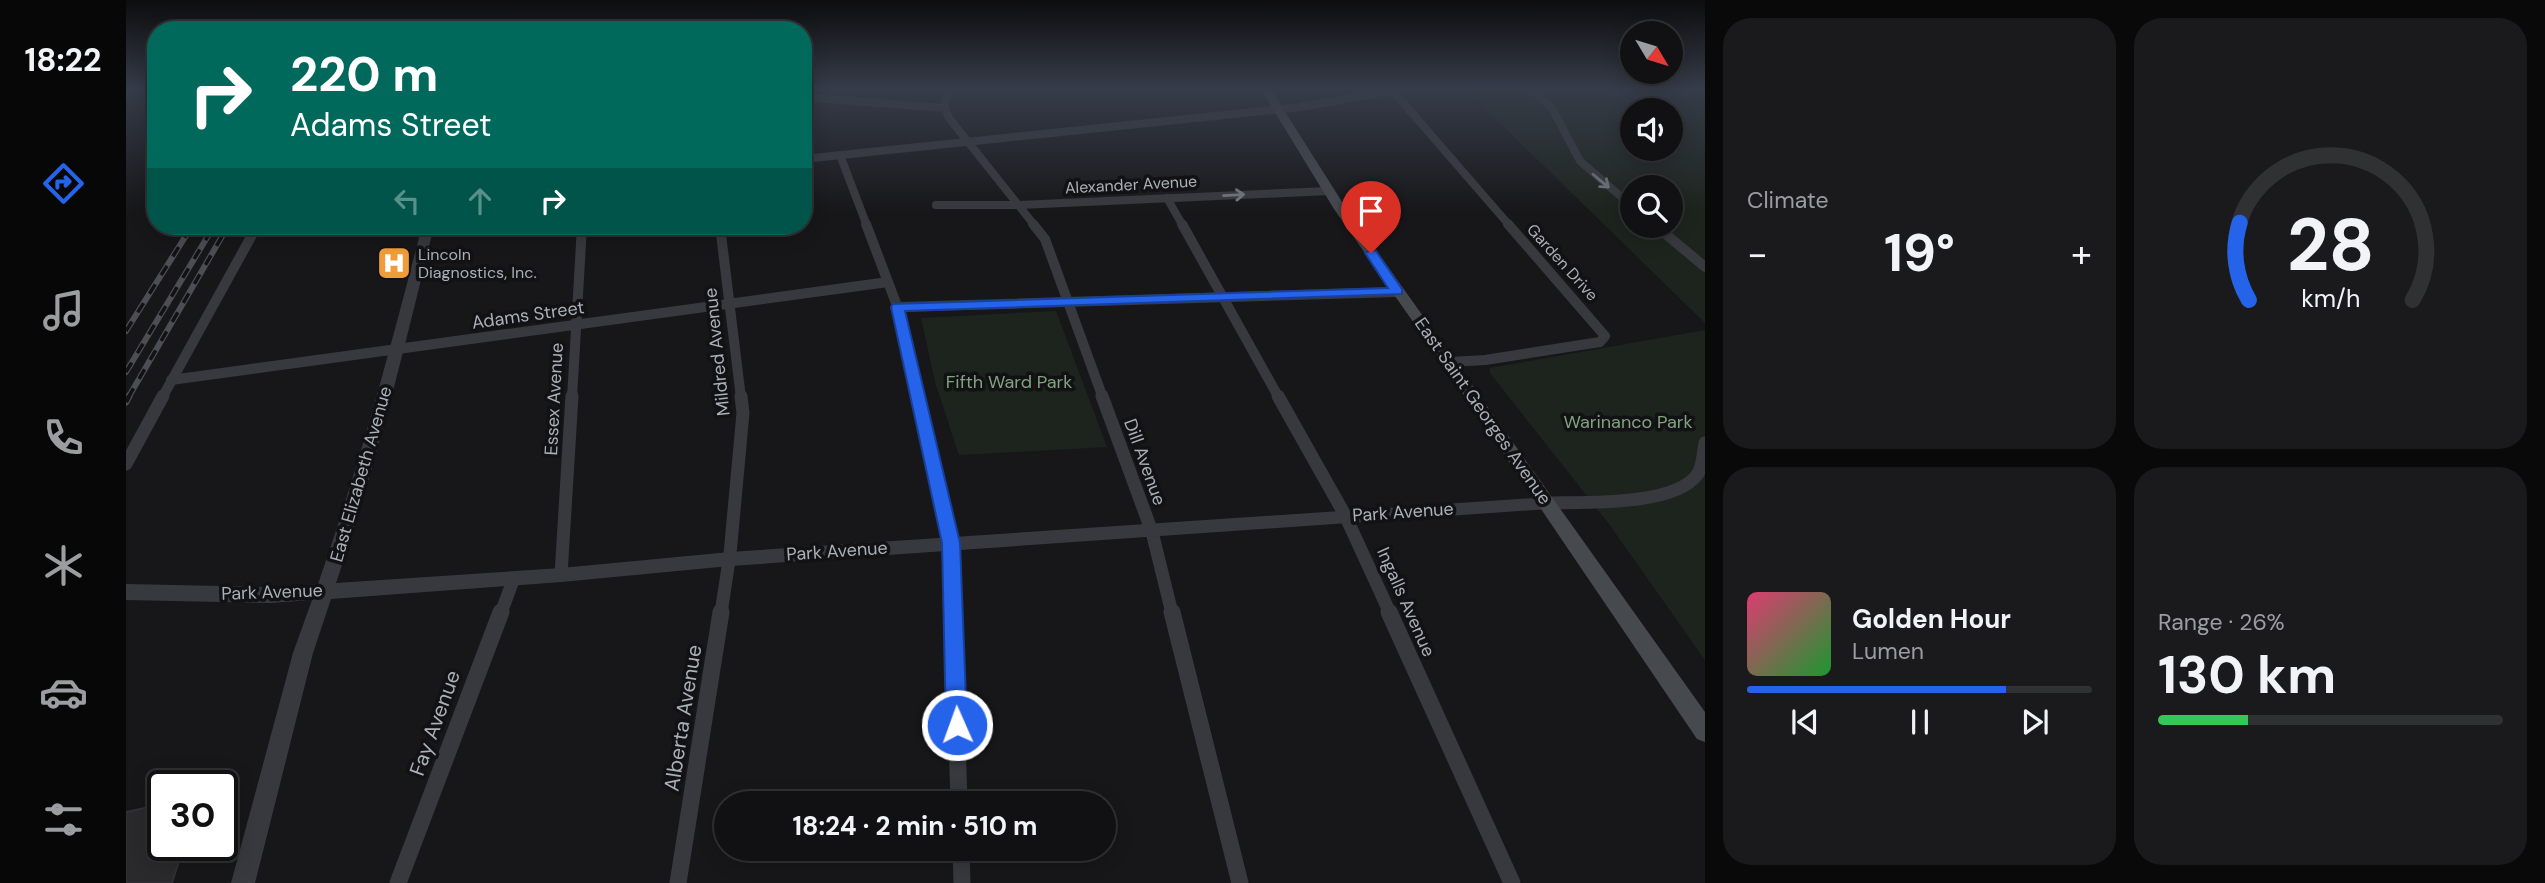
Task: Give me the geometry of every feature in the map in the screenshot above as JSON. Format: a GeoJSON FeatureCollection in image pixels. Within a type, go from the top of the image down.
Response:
{"type":"FeatureCollection","features":[{"type":"Feature","properties":{"kind":"main road","name":"East Saint Georges Avenue"},"geometry":{"type":"LineString","coordinates":[[1289,129],[1328,191],[1549,503],[1705,731]]}},
{"type":"Feature","properties":{"kind":"street","name":"Dill Avenue"},"geometry":{"type":"LineString","coordinates":[[960,129],[1045,239],[1151,529],[1240,883]]}},
{"type":"Feature","properties":{"kind":"street"},"geometry":{"type":"LineString","coordinates":[[812,158],[1078,129]]}},
{"type":"Feature","properties":{"kind":"street","name":"Garden Drive"},"geometry":{"type":"LineString","coordinates":[[1425,129],[1605,336],[1600,342],[1485,360],[1450,362]]}},
{"type":"Feature","properties":{"kind":"street"},"geometry":{"type":"LineString","coordinates":[[1563,129],[1580,161],[1620,196]]}},
{"type":"Feature","properties":{"kind":"street"},"geometry":{"type":"LineString","coordinates":[[840,155],[898,307],[951,543],[959,791]]}},
{"type":"Feature","properties":{"kind":"street","name":"Alexander Avenue"},"geometry":{"type":"LineString","coordinates":[[936,205],[1018,205],[1328,191]]}},
{"type":"Feature","properties":{"kind":"street","name":"Ingalls Avenue"},"geometry":{"type":"LineString","coordinates":[[1167,198],[1345,515],[1512,883]]}},
{"type":"Feature","properties":{"kind":"street"},"geometry":{"type":"LineString","coordinates":[[126,464],[252,235]]}},
{"type":"Feature","properties":{"kind":"street","name":"East Elizabeth Avenue"},"geometry":{"type":"LineString","coordinates":[[243,883],[303,653],[327,590],[397,351],[426,235]]}},
{"type":"Feature","properties":{"kind":"street","name":"Essex Avenue"},"geometry":{"type":"LineString","coordinates":[[561,575],[581,235]]}},
{"type":"Feature","properties":{"kind":"street","name":"Mildred Avenue"},"geometry":{"type":"LineString","coordinates":[[721,235],[743,413],[730,559]]}},
{"type":"Feature","properties":{"kind":"street"},"geometry":{"type":"LineString","coordinates":[[1670,238],[1705,267]]}},
{"type":"Feature","properties":{"kind":"street","name":"Adams Street"},"geometry":{"type":"LineString","coordinates":[[171,380],[888,282]]}},
{"type":"Feature","properties":{"kind":"street"},"geometry":{"type":"LineString","coordinates":[[898,307],[1398,292]]}},
{"type":"Feature","properties":{"kind":"street"},"geometry":{"type":"LineString","coordinates":[[1549,503],[1663,494],[1683,487],[1698,475],[1705,443]]}},
{"type":"Feature","properties":{"kind":"street","name":"Park Avenue"},"geometry":{"type":"LineString","coordinates":[[126,593],[271,595],[561,575],[730,559],[951,543],[1549,503]]}},
{"type":"Feature","properties":{"kind":"street","name":"Alberta Avenue"},"geometry":{"type":"LineString","coordinates":[[678,883],[730,559]]}},
{"type":"Feature","properties":{"kind":"street","name":"Fay Avenue"},"geometry":{"type":"LineString","coordinates":[[398,883],[514,578]]}},
{"type":"Feature","properties":{"kind":"street"},"geometry":{"type":"LineString","coordinates":[[961,861],[962,883]]}},
{"type":"Feature","properties":{"kind":"green space"},"geometry":{"type":"Polygon","coordinates":[[[1506,129],[1620,129],[1620,161],[1683,161],[1683,129],[1705,129],[1705,323],[1506,129]]]}},
{"type":"Feature","properties":{"kind":"green space","name":"Fifth Ward Park"},"geometry":{"type":"Polygon","coordinates":[[[1056,311],[1107,447],[959,455],[935,382],[921,318],[1056,311]]]}},
{"type":"Feature","properties":{"kind":"green space","name":"Warinanco Park"},"geometry":{"type":"Polygon","coordinates":[[[1705,330],[1705,660],[1609,524],[1490,373],[1490,368],[1705,330]]]}},
{"type":"Feature","properties":{"kind":"building"},"geometry":{"type":"Polygon","coordinates":[[[147,807],[147,861],[179,861],[172,883],[126,883],[126,812],[147,807]]]}},
{"type":"Feature","properties":{"kind":"railway"},"geometry":{"type":"LineString","coordinates":[[126,331],[186,235]]}},
{"type":"Feature","properties":{"kind":"railway"},"geometry":{"type":"LineString","coordinates":[[126,372],[209,235]]}},
{"type":"Feature","properties":{"kind":"railway"},"geometry":{"type":"LineString","coordinates":[[128,398],[223,235]]}},
{"type":"Feature","properties":{"kind":"railway"},"geometry":{"type":"LineString","coordinates":[[126,402],[128,398]]}},
{"type":"Feature","properties":{"kind":"place","name":"Lincoln Diagnostics, Inc."},"geometry":{"type":"Point","coordinates":[394,263]}},
{"type":"Feature","properties":{"kind":"route"},"geometry":{"type":"LineString","coordinates":[[957,725],[951,543],[898,307],[1398,292],[1371,253]]}}]}
